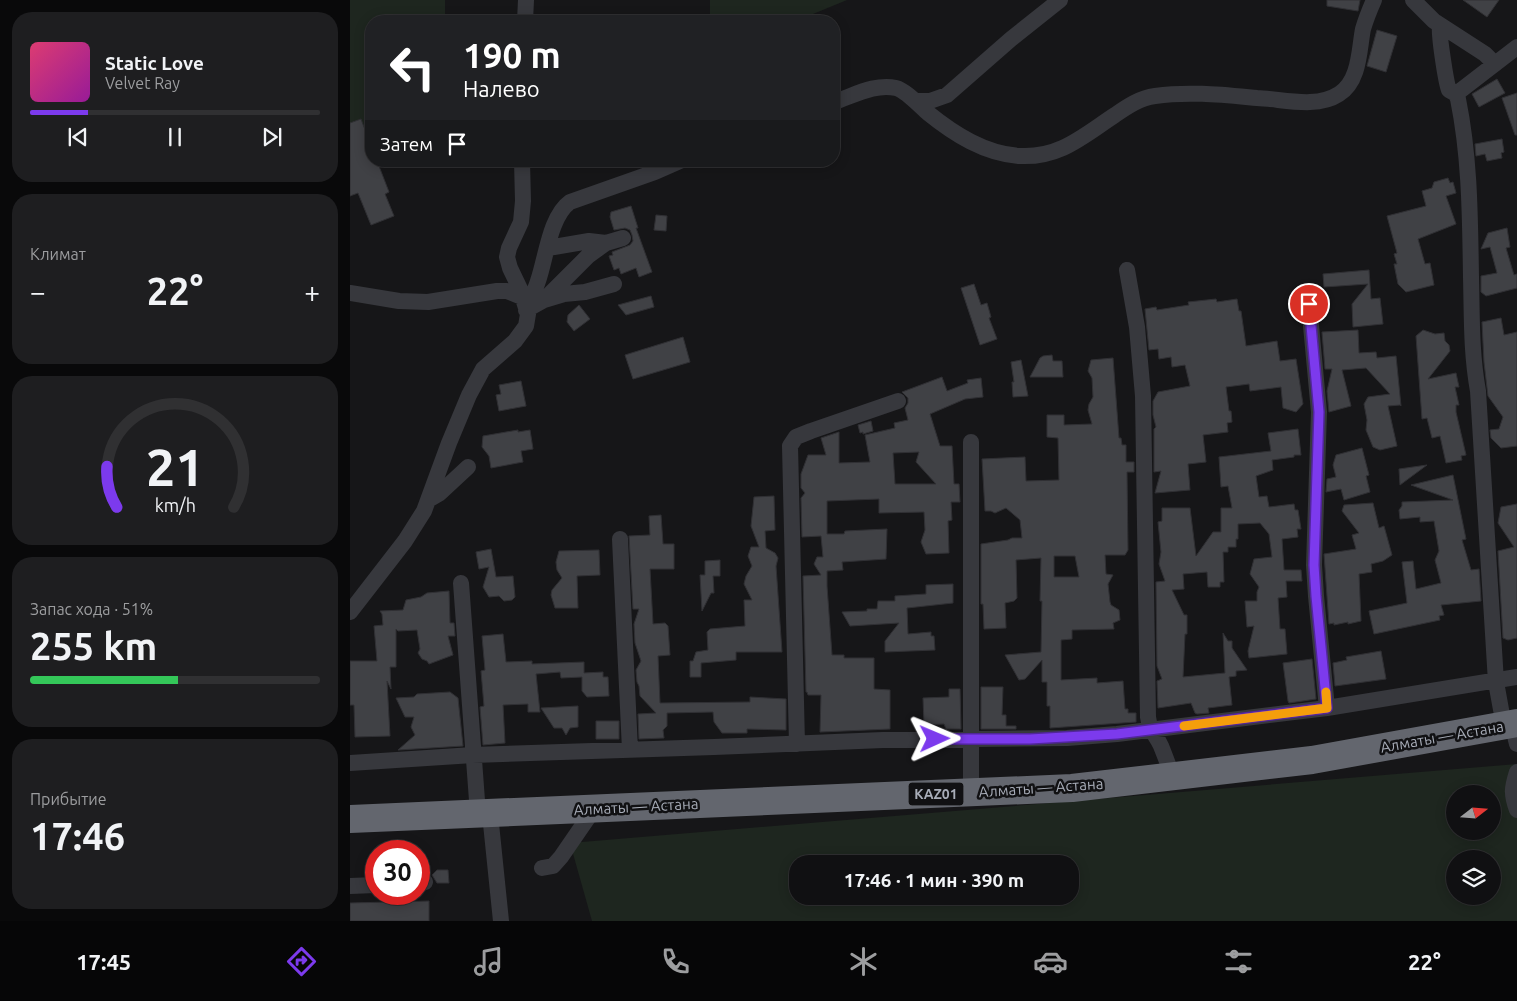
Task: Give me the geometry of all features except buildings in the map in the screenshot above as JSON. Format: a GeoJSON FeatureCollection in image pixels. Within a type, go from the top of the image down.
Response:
{"type":"FeatureCollection","features":[{"type":"Feature","properties":{"kind":"highway","name":"Алматы — Астана"},"geometry":{"type":"LineString","coordinates":[[350,819],[1072,788],[1312,760],[1513,729]]}},
{"type":"Feature","properties":{"kind":"street"},"geometry":{"type":"LineString","coordinates":[[525,15],[526,0]]}},
{"type":"Feature","properties":{"kind":"street"},"geometry":{"type":"LineString","coordinates":[[915,101],[930,101],[947,95],[1011,39],[1060,0]]}},
{"type":"Feature","properties":{"kind":"street"},"geometry":{"type":"LineString","coordinates":[[840,100],[878,87],[897,88],[947,127],[974,144],[1019,156],[1041,155],[1063,149],[1127,106],[1154,96],[1201,94],[1300,102],[1321,101],[1340,94],[1346,89],[1353,76],[1364,27],[1374,0]]}},
{"type":"Feature","properties":{"kind":"street"},"geometry":{"type":"LineString","coordinates":[[1413,0],[1440,25],[1485,54],[1495,64]]}},
{"type":"Feature","properties":{"kind":"street"},"geometry":{"type":"LineString","coordinates":[[1440,25],[1438,31],[1447,84],[1449,90],[1456,94],[1462,116],[1469,180],[1471,329],[1479,400],[1496,682],[1513,729]]}},
{"type":"Feature","properties":{"kind":"street"},"geometry":{"type":"LineString","coordinates":[[1456,94],[1517,47]]}},
{"type":"Feature","properties":{"kind":"street"},"geometry":{"type":"LineString","coordinates":[[350,612],[405,541],[424,511],[449,443],[469,395],[483,369],[515,341],[526,326],[528,320],[524,303],[507,257],[521,222],[523,201],[522,167]]}},
{"type":"Feature","properties":{"kind":"street"},"geometry":{"type":"LineString","coordinates":[[524,303],[538,282],[559,214],[563,207],[570,202],[666,167]]}},
{"type":"Feature","properties":{"kind":"street"},"geometry":{"type":"LineString","coordinates":[[544,300],[588,256],[606,243],[623,238]]}},
{"type":"Feature","properties":{"kind":"street"},"geometry":{"type":"LineString","coordinates":[[548,248],[589,241],[606,243]]}},
{"type":"Feature","properties":{"kind":"street"},"geometry":{"type":"LineString","coordinates":[[1127,270],[1138,327],[1142,396],[1148,717],[1150,730],[1161,747],[1172,776]]}},
{"type":"Feature","properties":{"kind":"street"},"geometry":{"type":"LineString","coordinates":[[350,294],[399,301],[428,302],[507,291],[524,303],[564,294],[585,292],[614,284]]}},
{"type":"Feature","properties":{"kind":"street"},"geometry":{"type":"LineString","coordinates":[[1309,304],[1319,412],[1314,565],[1327,708]]}},
{"type":"Feature","properties":{"kind":"street"},"geometry":{"type":"LineString","coordinates":[[797,744],[790,446],[796,437],[898,401]]}},
{"type":"Feature","properties":{"kind":"street"},"geometry":{"type":"LineString","coordinates":[[970,792],[971,442]]}},
{"type":"Feature","properties":{"kind":"street"},"geometry":{"type":"LineString","coordinates":[[428,500],[440,493],[468,467]]}},
{"type":"Feature","properties":{"kind":"street"},"geometry":{"type":"LineString","coordinates":[[620,540],[630,750]]}},
{"type":"Feature","properties":{"kind":"street"},"geometry":{"type":"LineString","coordinates":[[461,583],[473,755],[501,921]]}},
{"type":"Feature","properties":{"kind":"street"},"geometry":{"type":"LineString","coordinates":[[350,763],[473,755],[883,740],[1067,738],[1150,730],[1327,708],[1496,682],[1517,677]]}},
{"type":"Feature","properties":{"kind":"street"},"geometry":{"type":"LineString","coordinates":[[1517,772],[1512,796],[1517,810]]}},
{"type":"Feature","properties":{"kind":"street"},"geometry":{"type":"LineString","coordinates":[[542,868],[552,866],[561,857],[594,809]]}},
{"type":"Feature","properties":{"kind":"street"},"geometry":{"type":"LineString","coordinates":[[350,886],[365,885]]}},
{"type":"Feature","properties":{"kind":"shaded area"},"geometry":{"type":"Polygon","coordinates":[[[350,0],[445,0],[445,15],[365,15],[365,128],[350,144],[350,0]]]}},
{"type":"Feature","properties":{"kind":"shaded area"},"geometry":{"type":"Polygon","coordinates":[[[710,0],[847,0],[811,15],[710,15],[710,0]]]}},
{"type":"Feature","properties":{"kind":"shaded area"},"geometry":{"type":"Polygon","coordinates":[[[1517,764],[1517,921],[592,921],[570,843],[1517,764]]]}},
{"type":"Feature","properties":{"kind":"slow traffic"},"geometry":{"type":"LineString","coordinates":[[1184,726],[1327,708],[1326,692]]}},
{"type":"Feature","properties":{"kind":"route"},"geometry":{"type":"LineString","coordinates":[[935,739],[1067,738],[1117,734],[1327,708],[1314,565],[1319,412],[1309,304]]}}]}
